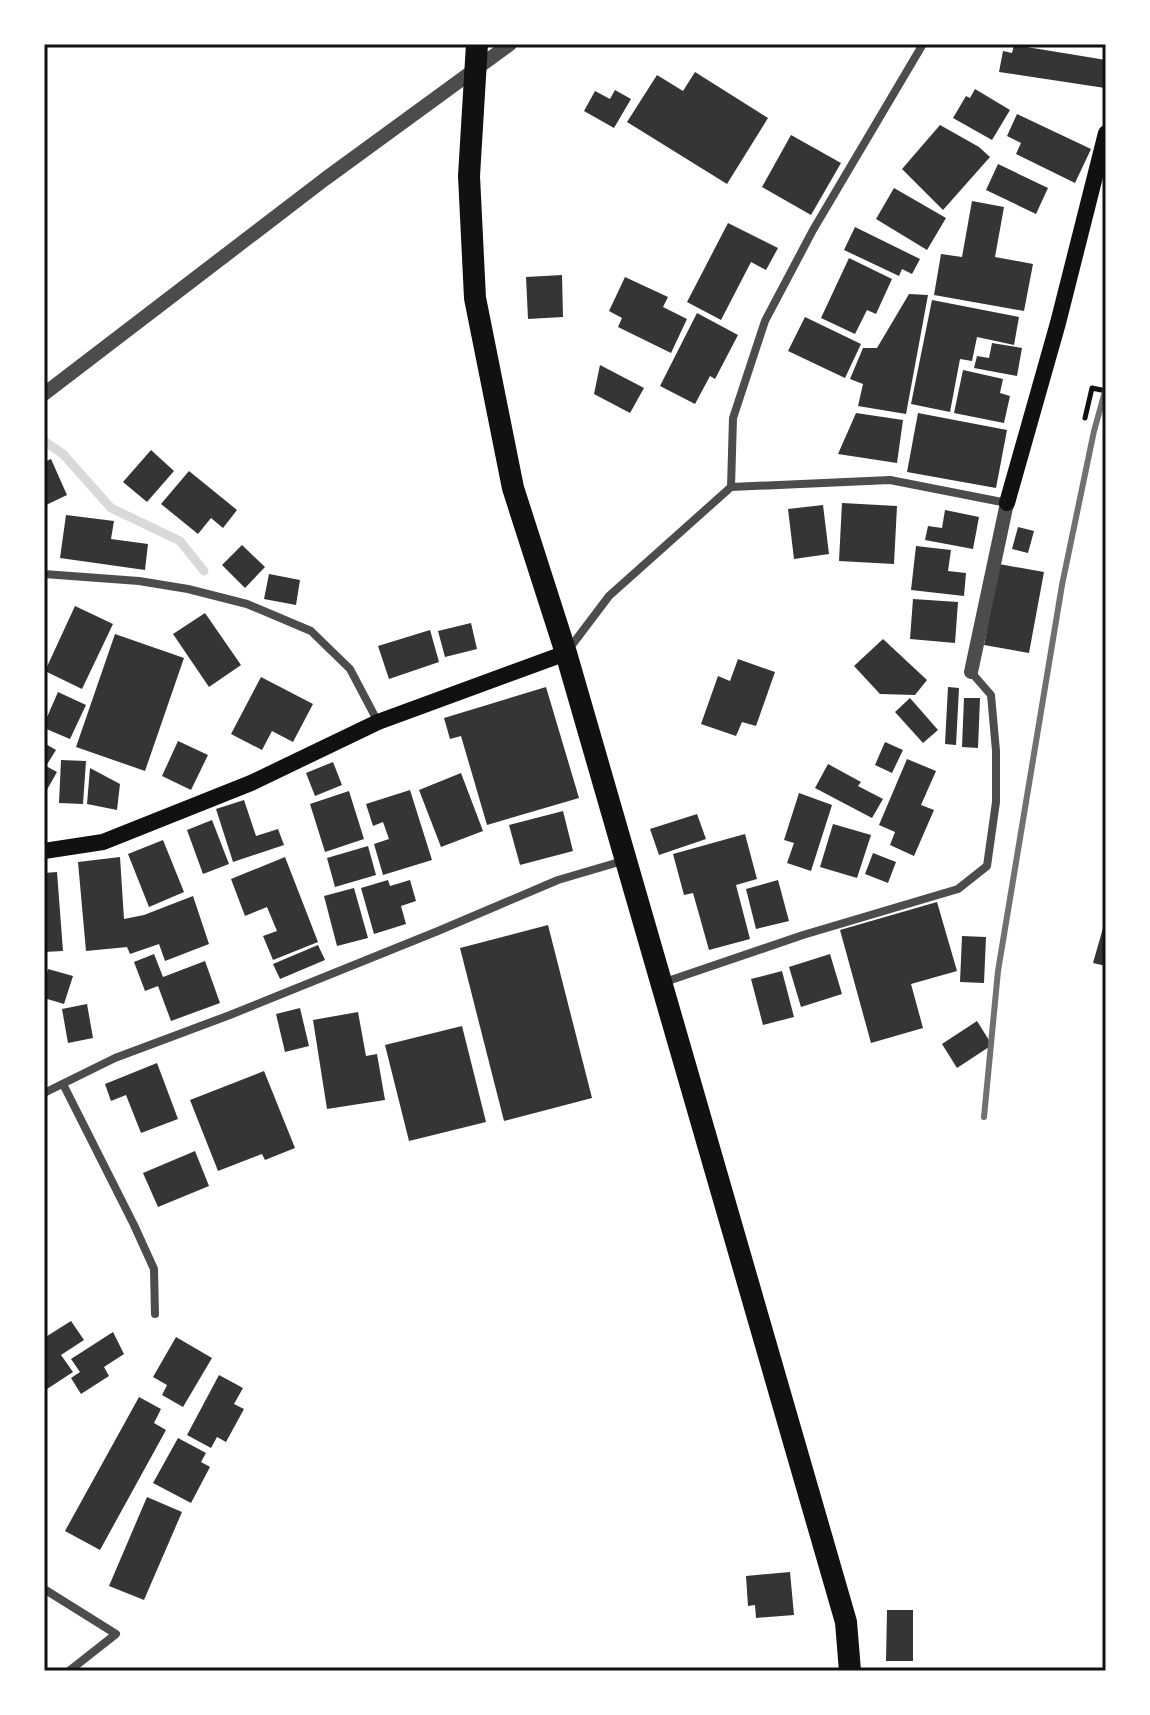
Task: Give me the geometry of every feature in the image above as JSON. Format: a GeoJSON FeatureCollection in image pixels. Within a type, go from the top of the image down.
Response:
{"type":"FeatureCollection","features":[{"type":"Feature","properties":{"kind":"highway"},"geometry":{"type":"LineString","coordinates":[[477,44],[469,176],[475,298],[513,488],[566,653],[846,1622],[850,1671]]}},
{"type":"Feature","properties":{"kind":"main road"},"geometry":{"type":"LineString","coordinates":[[1007,503],[1058,323],[1106,133]]}},
{"type":"Feature","properties":{"kind":"main road"},"geometry":{"type":"LineString","coordinates":[[44,851],[103,842],[251,783],[378,722],[566,653]]}},
{"type":"Feature","properties":{"kind":"street"},"geometry":{"type":"LineString","coordinates":[[44,394],[325,179],[510,44]]}},
{"type":"Feature","properties":{"kind":"street"},"geometry":{"type":"LineString","coordinates":[[731,487],[733,418],[765,321],[813,230],[923,44]]}},
{"type":"Feature","properties":{"kind":"street"},"geometry":{"type":"LineString","coordinates":[[566,653],[609,596],[731,487],[890,480],[1007,503],[971,672],[991,695],[996,751],[996,802],[987,866],[958,889],[803,935],[662,983]]}},
{"type":"Feature","properties":{"kind":"street"},"geometry":{"type":"LineString","coordinates":[[44,574],[139,581],[188,589],[247,604],[311,631],[350,669],[378,722]]}},
{"type":"Feature","properties":{"kind":"street"},"geometry":{"type":"LineString","coordinates":[[44,1093],[115,1058],[244,1009],[558,880],[626,860]]}},
{"type":"Feature","properties":{"kind":"street"},"geometry":{"type":"LineString","coordinates":[[63,1084],[154,1269],[155,1314]]}},
{"type":"Feature","properties":{"kind":"street"},"geometry":{"type":"LineString","coordinates":[[44,1589],[116,1634],[69,1671]]}},
{"type":"Feature","properties":{"kind":"path"},"geometry":{"type":"LineString","coordinates":[[1085,418],[1092,388],[1106,391]]}},
{"type":"Feature","properties":{"kind":"building"},"geometry":{"type":"Polygon","coordinates":[[[1014,45],[1106,60],[1105,88],[999,72],[1003,51],[1012,53],[1014,45]]]}},
{"type":"Feature","properties":{"kind":"building"},"geometry":{"type":"Polygon","coordinates":[[[695,72],[768,118],[727,184],[627,122],[657,75],[683,91],[695,72]]]}},
{"type":"Feature","properties":{"kind":"building"},"geometry":{"type":"Polygon","coordinates":[[[975,89],[1010,110],[992,140],[953,118],[966,96],[970,98],[975,89]]]}},
{"type":"Feature","properties":{"kind":"building"},"geometry":{"type":"Polygon","coordinates":[[[615,90],[631,99],[614,128],[584,111],[595,91],[610,99],[615,90]]]}},
{"type":"Feature","properties":{"kind":"building"},"geometry":{"type":"Polygon","coordinates":[[[1017,114],[1091,149],[1075,183],[1016,154],[1021,143],[1007,136],[1017,114]]]}},
{"type":"Feature","properties":{"kind":"building"},"geometry":{"type":"Polygon","coordinates":[[[940,125],[979,147],[990,157],[943,210],[902,169],[940,125]]]}},
{"type":"Feature","properties":{"kind":"building"},"geometry":{"type":"Polygon","coordinates":[[[791,135],[841,163],[811,215],[762,187],[791,135]]]}},
{"type":"Feature","properties":{"kind":"building"},"geometry":{"type":"Polygon","coordinates":[[[998,164],[1048,188],[1036,214],[986,190],[998,164]]]}},
{"type":"Feature","properties":{"kind":"building"},"geometry":{"type":"Polygon","coordinates":[[[894,188],[946,218],[927,250],[876,219],[894,188]]]}},
{"type":"Feature","properties":{"kind":"building"},"geometry":{"type":"Polygon","coordinates":[[[972,201],[1004,207],[995,257],[1033,264],[1024,311],[934,295],[941,254],[962,257],[972,201]]]}},
{"type":"Feature","properties":{"kind":"building"},"geometry":{"type":"Polygon","coordinates":[[[728,223],[778,248],[766,270],[751,262],[721,320],[687,302],[728,223]]]}},
{"type":"Feature","properties":{"kind":"building"},"geometry":{"type":"Polygon","coordinates":[[[855,227],[920,259],[912,274],[902,269],[899,276],[844,250],[855,227]]]}},
{"type":"Feature","properties":{"kind":"building"},"geometry":{"type":"Polygon","coordinates":[[[849,258],[892,279],[876,314],[867,310],[855,334],[821,318],[849,258]]]}},
{"type":"Feature","properties":{"kind":"building"},"geometry":{"type":"Polygon","coordinates":[[[562,275],[563,317],[528,319],[526,277],[562,275]]]}},
{"type":"Feature","properties":{"kind":"building"},"geometry":{"type":"Polygon","coordinates":[[[625,277],[668,297],[663,307],[687,319],[671,353],[618,327],[622,318],[609,311],[625,277]]]}},
{"type":"Feature","properties":{"kind":"building"},"geometry":{"type":"Polygon","coordinates":[[[909,294],[928,295],[906,414],[858,406],[863,384],[850,379],[863,348],[877,348],[909,294]]]}},
{"type":"Feature","properties":{"kind":"building"},"geometry":{"type":"Polygon","coordinates":[[[932,300],[1019,317],[1014,345],[977,337],[972,361],[960,359],[950,412],[911,404],[932,300]]]}},
{"type":"Feature","properties":{"kind":"building"},"geometry":{"type":"Polygon","coordinates":[[[697,313],[738,335],[715,379],[710,376],[695,404],[660,386],[697,313]]]}},
{"type":"Feature","properties":{"kind":"building"},"geometry":{"type":"Polygon","coordinates":[[[805,317],[861,344],[845,378],[788,351],[805,317]]]}},
{"type":"Feature","properties":{"kind":"building"},"geometry":{"type":"Polygon","coordinates":[[[992,343],[1022,348],[1017,376],[974,368],[977,356],[989,358],[992,343]]]}},
{"type":"Feature","properties":{"kind":"building"},"geometry":{"type":"Polygon","coordinates":[[[600,365],[644,388],[630,413],[594,394],[600,365]]]}},
{"type":"Feature","properties":{"kind":"building"},"geometry":{"type":"Polygon","coordinates":[[[963,370],[1003,379],[1000,393],[1010,396],[1004,423],[954,413],[963,370]]]}},
{"type":"Feature","properties":{"kind":"building"},"geometry":{"type":"Polygon","coordinates":[[[856,413],[903,420],[897,463],[838,454],[856,413]]]}},
{"type":"Feature","properties":{"kind":"building"},"geometry":{"type":"Polygon","coordinates":[[[918,413],[1007,430],[996,488],[907,472],[918,413]]]}},
{"type":"Feature","properties":{"kind":"building"},"geometry":{"type":"Polygon","coordinates":[[[151,450],[174,471],[147,502],[123,482],[151,450]]]}},
{"type":"Feature","properties":{"kind":"building"},"geometry":{"type":"Polygon","coordinates":[[[51,459],[67,495],[44,506],[44,462],[51,459]]]}},
{"type":"Feature","properties":{"kind":"building"},"geometry":{"type":"Polygon","coordinates":[[[189,471],[237,510],[223,528],[211,518],[198,534],[161,504],[189,471]]]}},
{"type":"Feature","properties":{"kind":"building"},"geometry":{"type":"Polygon","coordinates":[[[842,503],[897,506],[894,564],[839,561],[842,503]]]}},
{"type":"Feature","properties":{"kind":"building"},"geometry":{"type":"Polygon","coordinates":[[[823,505],[829,554],[794,559],[788,509],[823,505]]]}},
{"type":"Feature","properties":{"kind":"building"},"geometry":{"type":"Polygon","coordinates":[[[945,510],[979,517],[973,549],[925,540],[928,526],[942,528],[945,510]]]}},
{"type":"Feature","properties":{"kind":"building"},"geometry":{"type":"Polygon","coordinates":[[[66,515],[114,521],[111,539],[148,544],[145,570],[60,558],[66,515]]]}},
{"type":"Feature","properties":{"kind":"building"},"geometry":{"type":"Polygon","coordinates":[[[1018,527],[1034,531],[1028,553],[1012,549],[1018,527]]]}},
{"type":"Feature","properties":{"kind":"building"},"geometry":{"type":"Polygon","coordinates":[[[242,545],[265,567],[245,588],[222,565],[242,545]]]}},
{"type":"Feature","properties":{"kind":"building"},"geometry":{"type":"Polygon","coordinates":[[[916,546],[951,550],[948,571],[966,573],[964,596],[911,590],[916,546]]]}},
{"type":"Feature","properties":{"kind":"building"},"geometry":{"type":"Polygon","coordinates":[[[999,564],[1044,572],[1029,653],[984,645],[999,564]]]}},
{"type":"Feature","properties":{"kind":"building"},"geometry":{"type":"Polygon","coordinates":[[[269,574],[300,580],[296,605],[264,599],[269,574]]]}},
{"type":"Feature","properties":{"kind":"building"},"geometry":{"type":"Polygon","coordinates":[[[913,599],[958,602],[955,643],[910,639],[913,599]]]}},
{"type":"Feature","properties":{"kind":"building"},"geometry":{"type":"Polygon","coordinates":[[[75,606],[113,624],[82,689],[45,671],[75,606]]]}},
{"type":"Feature","properties":{"kind":"building"},"geometry":{"type":"Polygon","coordinates":[[[205,613],[241,665],[209,687],[173,634],[205,613]]]}},
{"type":"Feature","properties":{"kind":"building"},"geometry":{"type":"Polygon","coordinates":[[[471,623],[477,649],[445,657],[438,631],[471,623]]]}},
{"type":"Feature","properties":{"kind":"building"},"geometry":{"type":"Polygon","coordinates":[[[430,630],[439,662],[389,679],[378,646],[430,630]]]}},
{"type":"Feature","properties":{"kind":"building"},"geometry":{"type":"Polygon","coordinates":[[[115,634],[184,658],[145,771],[76,747],[115,634]]]}},
{"type":"Feature","properties":{"kind":"building"},"geometry":{"type":"Polygon","coordinates":[[[883,639],[927,680],[915,695],[880,694],[854,666],[883,639]]]}},
{"type":"Feature","properties":{"kind":"building"},"geometry":{"type":"Polygon","coordinates":[[[738,659],[775,672],[756,726],[742,722],[736,736],[701,724],[718,676],[730,681],[738,659]]]}},
{"type":"Feature","properties":{"kind":"building"},"geometry":{"type":"Polygon","coordinates":[[[261,677],[313,704],[293,742],[272,731],[262,750],[231,734],[261,677]]]}},
{"type":"Feature","properties":{"kind":"building"},"geometry":{"type":"Polygon","coordinates":[[[546,687],[579,798],[487,825],[461,736],[450,739],[444,718],[546,687]]]}},
{"type":"Feature","properties":{"kind":"building"},"geometry":{"type":"Polygon","coordinates":[[[948,687],[959,688],[956,745],[945,744],[948,687]]]}},
{"type":"Feature","properties":{"kind":"building"},"geometry":{"type":"Polygon","coordinates":[[[58,692],[86,705],[70,739],[44,728],[58,692]]]}},
{"type":"Feature","properties":{"kind":"building"},"geometry":{"type":"Polygon","coordinates":[[[910,698],[938,730],[923,743],[895,712],[910,698]]]}},
{"type":"Feature","properties":{"kind":"building"},"geometry":{"type":"Polygon","coordinates":[[[964,698],[980,698],[978,748],[962,747],[964,698]]]}},
{"type":"Feature","properties":{"kind":"building"},"geometry":{"type":"Polygon","coordinates":[[[178,741],[208,755],[191,790],[162,776],[178,741]]]}},
{"type":"Feature","properties":{"kind":"building"},"geometry":{"type":"Polygon","coordinates":[[[885,742],[903,750],[892,773],[875,765],[885,742]]]}},
{"type":"Feature","properties":{"kind":"building"},"geometry":{"type":"Polygon","coordinates":[[[44,743],[56,750],[46,766],[57,772],[44,795],[44,743]]]}},
{"type":"Feature","properties":{"kind":"building"},"geometry":{"type":"Polygon","coordinates":[[[907,759],[936,771],[921,805],[934,810],[914,856],[890,845],[895,832],[879,825],[907,759]]]}},
{"type":"Feature","properties":{"kind":"building"},"geometry":{"type":"Polygon","coordinates":[[[61,760],[86,761],[83,804],[59,803],[61,760]]]}},
{"type":"Feature","properties":{"kind":"building"},"geometry":{"type":"Polygon","coordinates":[[[333,762],[342,785],[315,796],[306,773],[333,762]]]}},
{"type":"Feature","properties":{"kind":"building"},"geometry":{"type":"Polygon","coordinates":[[[828,764],[861,782],[858,786],[883,799],[872,818],[815,788],[828,764]]]}},
{"type":"Feature","properties":{"kind":"building"},"geometry":{"type":"Polygon","coordinates":[[[90,768],[120,784],[117,810],[87,804],[90,768]]]}},
{"type":"Feature","properties":{"kind":"building"},"geometry":{"type":"Polygon","coordinates":[[[461,773],[483,831],[441,847],[419,790],[461,773]]]}},
{"type":"Feature","properties":{"kind":"building"},"geometry":{"type":"Polygon","coordinates":[[[410,790],[432,860],[383,875],[374,844],[389,839],[383,822],[373,826],[366,804],[410,790]]]}},
{"type":"Feature","properties":{"kind":"building"},"geometry":{"type":"Polygon","coordinates":[[[349,791],[364,839],[325,852],[310,804],[349,791]]]}},
{"type":"Feature","properties":{"kind":"building"},"geometry":{"type":"Polygon","coordinates":[[[799,793],[832,805],[811,871],[787,863],[794,843],[784,840],[799,793]]]}},
{"type":"Feature","properties":{"kind":"building"},"geometry":{"type":"Polygon","coordinates":[[[244,800],[256,836],[278,829],[284,845],[233,862],[216,809],[244,800]]]}},
{"type":"Feature","properties":{"kind":"building"},"geometry":{"type":"Polygon","coordinates":[[[563,811],[573,851],[520,865],[509,825],[563,811]]]}},
{"type":"Feature","properties":{"kind":"building"},"geometry":{"type":"Polygon","coordinates":[[[697,814],[706,839],[659,855],[650,829],[697,814]]]}},
{"type":"Feature","properties":{"kind":"building"},"geometry":{"type":"Polygon","coordinates":[[[212,820],[229,864],[203,874],[187,830],[212,820]]]}},
{"type":"Feature","properties":{"kind":"building"},"geometry":{"type":"Polygon","coordinates":[[[833,824],[871,835],[857,878],[820,867],[833,824]]]}},
{"type":"Feature","properties":{"kind":"building"},"geometry":{"type":"Polygon","coordinates":[[[745,834],[757,879],[736,885],[750,939],[709,950],[693,893],[684,895],[673,854],[745,834]]]}},
{"type":"Feature","properties":{"kind":"building"},"geometry":{"type":"Polygon","coordinates":[[[163,840],[184,892],[149,907],[128,854],[163,840]]]}},
{"type":"Feature","properties":{"kind":"building"},"geometry":{"type":"Polygon","coordinates":[[[368,846],[376,875],[335,887],[327,858],[368,846]]]}},
{"type":"Feature","properties":{"kind":"building"},"geometry":{"type":"Polygon","coordinates":[[[873,853],[896,862],[888,883],[865,874],[873,853]]]}},
{"type":"Feature","properties":{"kind":"building"},"geometry":{"type":"Polygon","coordinates":[[[120,857],[124,919],[144,915],[193,896],[209,944],[165,961],[159,944],[130,954],[127,947],[86,951],[78,862],[120,857]]]}},
{"type":"Feature","properties":{"kind":"building"},"geometry":{"type":"Polygon","coordinates":[[[285,857],[318,942],[273,960],[263,936],[277,931],[267,907],[245,916],[231,879],[285,857]]]}},
{"type":"Feature","properties":{"kind":"building"},"geometry":{"type":"Polygon","coordinates":[[[57,872],[63,951],[44,952],[44,873],[57,872]]]}},
{"type":"Feature","properties":{"kind":"building"},"geometry":{"type":"Polygon","coordinates":[[[388,880],[390,886],[410,880],[416,901],[401,906],[406,924],[374,934],[361,888],[388,880]]]}},
{"type":"Feature","properties":{"kind":"building"},"geometry":{"type":"Polygon","coordinates":[[[778,880],[789,921],[756,929],[746,889],[778,880]]]}},
{"type":"Feature","properties":{"kind":"building"},"geometry":{"type":"Polygon","coordinates":[[[354,888],[368,938],[337,946],[324,896],[354,888]]]}},
{"type":"Feature","properties":{"kind":"building"},"geometry":{"type":"Polygon","coordinates":[[[937,902],[957,971],[911,984],[923,1028],[871,1043],[840,930],[937,902]]]}},
{"type":"Feature","properties":{"kind":"building"},"geometry":{"type":"Polygon","coordinates":[[[1106,921],[1106,966],[1093,963],[1106,921]]]}},
{"type":"Feature","properties":{"kind":"building"},"geometry":{"type":"Polygon","coordinates":[[[548,925],[592,1098],[504,1121],[460,948],[548,925]]]}},
{"type":"Feature","properties":{"kind":"building"},"geometry":{"type":"Polygon","coordinates":[[[962,936],[986,937],[984,983],[960,982],[962,936]]]}},
{"type":"Feature","properties":{"kind":"building"},"geometry":{"type":"Polygon","coordinates":[[[318,945],[325,960],[280,979],[273,964],[318,945]]]}},
{"type":"Feature","properties":{"kind":"building"},"geometry":{"type":"Polygon","coordinates":[[[154,954],[163,977],[205,961],[220,1003],[171,1021],[158,986],[145,991],[134,962],[154,954]]]}},
{"type":"Feature","properties":{"kind":"building"},"geometry":{"type":"Polygon","coordinates":[[[830,954],[842,994],[801,1007],[789,967],[830,954]]]}},
{"type":"Feature","properties":{"kind":"building"},"geometry":{"type":"Polygon","coordinates":[[[48,969],[73,976],[64,1004],[44,998],[44,972],[47,973],[48,969]]]}},
{"type":"Feature","properties":{"kind":"building"},"geometry":{"type":"Polygon","coordinates":[[[782,971],[794,1017],[763,1025],[751,979],[782,971]]]}},
{"type":"Feature","properties":{"kind":"building"},"geometry":{"type":"Polygon","coordinates":[[[87,1004],[93,1038],[68,1043],[62,1009],[87,1004]]]}},
{"type":"Feature","properties":{"kind":"building"},"geometry":{"type":"Polygon","coordinates":[[[300,1008],[309,1046],[285,1052],[276,1014],[300,1008]]]}},
{"type":"Feature","properties":{"kind":"building"},"geometry":{"type":"Polygon","coordinates":[[[358,1012],[366,1056],[377,1054],[385,1100],[327,1109],[313,1020],[358,1012]]]}},
{"type":"Feature","properties":{"kind":"building"},"geometry":{"type":"Polygon","coordinates":[[[977,1021],[992,1045],[957,1068],[942,1044],[977,1021]]]}},
{"type":"Feature","properties":{"kind":"building"},"geometry":{"type":"Polygon","coordinates":[[[462,1026],[486,1122],[409,1141],[385,1045],[462,1026]]]}},
{"type":"Feature","properties":{"kind":"building"},"geometry":{"type":"Polygon","coordinates":[[[157,1063],[178,1119],[141,1133],[126,1095],[111,1101],[105,1084],[157,1063]]]}},
{"type":"Feature","properties":{"kind":"building"},"geometry":{"type":"Polygon","coordinates":[[[264,1071],[295,1148],[265,1160],[262,1154],[218,1171],[190,1100],[264,1071]]]}},
{"type":"Feature","properties":{"kind":"building"},"geometry":{"type":"Polygon","coordinates":[[[195,1151],[209,1186],[158,1207],[143,1173],[195,1151]]]}},
{"type":"Feature","properties":{"kind":"building"},"geometry":{"type":"Polygon","coordinates":[[[71,1321],[84,1340],[61,1355],[73,1372],[44,1391],[44,1338],[71,1321]]]}},
{"type":"Feature","properties":{"kind":"building"},"geometry":{"type":"Polygon","coordinates":[[[113,1332],[124,1354],[104,1367],[109,1376],[81,1394],[71,1378],[80,1372],[71,1359],[113,1332]]]}},
{"type":"Feature","properties":{"kind":"building"},"geometry":{"type":"Polygon","coordinates":[[[176,1337],[212,1358],[183,1407],[162,1395],[167,1385],[153,1377],[176,1337]]]}},
{"type":"Feature","properties":{"kind":"building"},"geometry":{"type":"Polygon","coordinates":[[[219,1375],[243,1388],[234,1404],[244,1409],[226,1442],[217,1437],[211,1448],[187,1435],[219,1375]]]}},
{"type":"Feature","properties":{"kind":"building"},"geometry":{"type":"Polygon","coordinates":[[[139,1397],[161,1409],[154,1423],[166,1430],[100,1550],[65,1531],[139,1397]]]}},
{"type":"Feature","properties":{"kind":"building"},"geometry":{"type":"Polygon","coordinates":[[[178,1438],[206,1453],[201,1462],[210,1467],[191,1503],[153,1483],[178,1438]]]}},
{"type":"Feature","properties":{"kind":"building"},"geometry":{"type":"Polygon","coordinates":[[[147,1497],[182,1512],[144,1600],[109,1586],[147,1497]]]}},
{"type":"Feature","properties":{"kind":"building"},"geometry":{"type":"Polygon","coordinates":[[[790,1572],[794,1615],[756,1618],[755,1605],[748,1606],[746,1576],[790,1572]]]}},
{"type":"Feature","properties":{"kind":"building"},"geometry":{"type":"Polygon","coordinates":[[[887,1610],[913,1610],[913,1661],[886,1661],[887,1610]]]}},
{"type":"Feature","properties":{"kind":"waterway"},"geometry":{"type":"LineString","coordinates":[[44,441],[63,454],[111,508],[180,541],[204,571]]}},
{"type":"Feature","properties":{"kind":"railway"},"geometry":{"type":"LineString","coordinates":[[984,1117],[998,971],[1062,585],[1106,388]]}}]}
